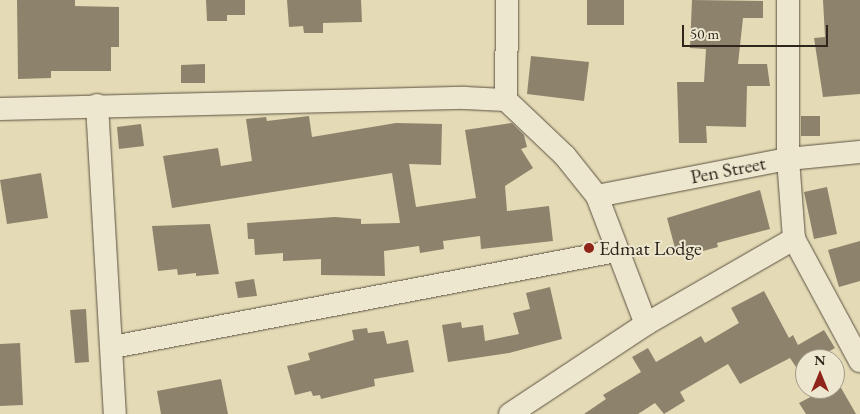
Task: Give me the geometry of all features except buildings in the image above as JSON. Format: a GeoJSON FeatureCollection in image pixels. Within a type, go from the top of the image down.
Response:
{"type":"FeatureCollection","features":[{"type":"Feature","properties":{"kind":"street"},"geometry":{"type":"LineString","coordinates":[[506,100],[507,0]]}},
{"type":"Feature","properties":{"kind":"street"},"geometry":{"type":"LineString","coordinates":[[788,0],[788,158],[794,239],[860,361]]}},
{"type":"Feature","properties":{"kind":"street"},"geometry":{"type":"LineString","coordinates":[[0,109],[97,105],[465,98],[506,100],[565,156],[597,196],[616,251],[646,324]]}},
{"type":"Feature","properties":{"kind":"street"},"geometry":{"type":"LineString","coordinates":[[97,105],[113,347],[115,414]]}},
{"type":"Feature","properties":{"kind":"street","name":"Pen Street"},"geometry":{"type":"LineString","coordinates":[[597,196],[788,158],[860,152]]}},
{"type":"Feature","properties":{"kind":"street"},"geometry":{"type":"LineString","coordinates":[[510,414],[646,324],[794,239]]}},
{"type":"Feature","properties":{"kind":"street"},"geometry":{"type":"LineString","coordinates":[[113,347],[616,251]]}},
{"type":"Feature","properties":{"kind":"place","name":"Edmat Lodge"},"geometry":{"type":"Point","coordinates":[589,248]}}]}
